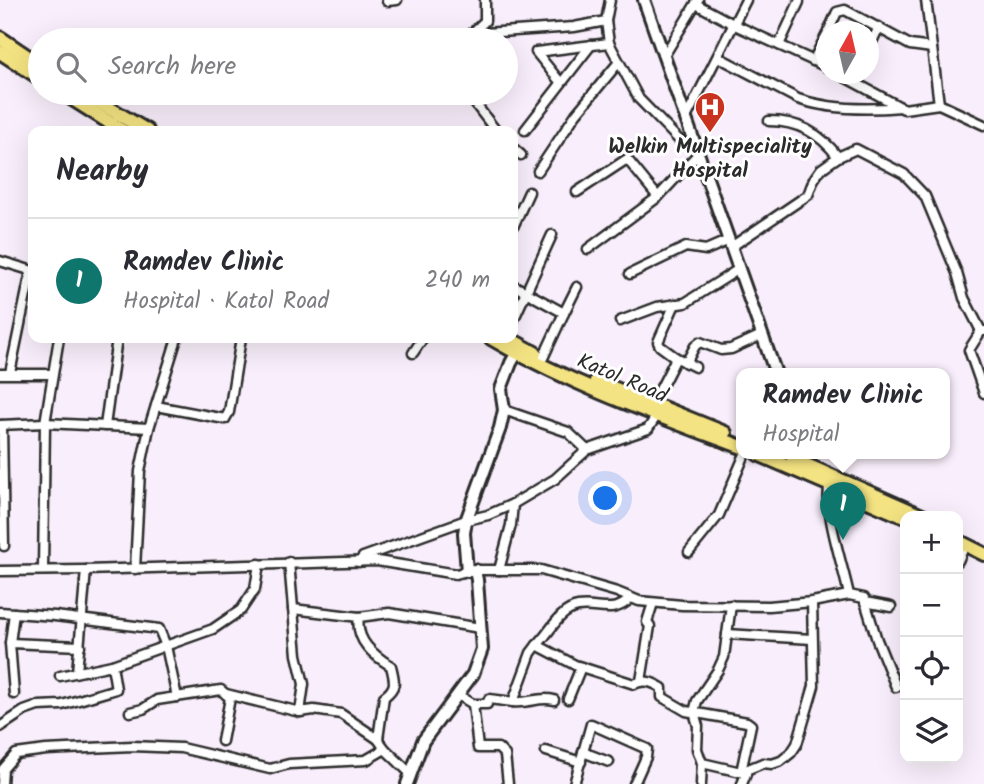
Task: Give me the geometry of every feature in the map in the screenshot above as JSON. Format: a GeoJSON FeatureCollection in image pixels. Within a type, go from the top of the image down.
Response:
{"type":"FeatureCollection","features":[{"type":"Feature","properties":{"kind":"main road"},"geometry":{"type":"LineString","coordinates":[[0,38],[28,57]]}},
{"type":"Feature","properties":{"kind":"main road"},"geometry":{"type":"LineString","coordinates":[[0,52],[28,70]]}},
{"type":"Feature","properties":{"kind":"main road"},"geometry":{"type":"LineString","coordinates":[[83,105],[119,126]]}},
{"type":"Feature","properties":{"kind":"main road"},"geometry":{"type":"LineString","coordinates":[[97,105],[120,126]]}},
{"type":"Feature","properties":{"kind":"main road","name":"Katol Road"},"geometry":{"type":"LineString","coordinates":[[504,343],[736,445]]}},
{"type":"Feature","properties":{"kind":"main road","name":"Katol Road"},"geometry":{"type":"LineString","coordinates":[[513,343],[519,349],[657,408],[736,437]]}},
{"type":"Feature","properties":{"kind":"main road"},"geometry":{"type":"LineString","coordinates":[[781,459],[809,465],[830,481],[900,515]]}},
{"type":"Feature","properties":{"kind":"main road"},"geometry":{"type":"LineString","coordinates":[[830,481],[909,511]]}},
{"type":"Feature","properties":{"kind":"main road"},"geometry":{"type":"LineString","coordinates":[[963,534],[984,545]]}},
{"type":"Feature","properties":{"kind":"main road"},"geometry":{"type":"LineString","coordinates":[[963,544],[984,554]]}},
{"type":"Feature","properties":{"kind":"street"},"geometry":{"type":"LineString","coordinates":[[480,28],[485,21],[485,0]]}},
{"type":"Feature","properties":{"kind":"street"},"geometry":{"type":"LineString","coordinates":[[610,0],[606,21],[608,43],[639,99],[682,143],[697,150]]}},
{"type":"Feature","properties":{"kind":"street"},"geometry":{"type":"LineString","coordinates":[[644,0],[774,368]]}},
{"type":"Feature","properties":{"kind":"street"},"geometry":{"type":"LineString","coordinates":[[685,118],[746,0]]}},
{"type":"Feature","properties":{"kind":"street"},"geometry":{"type":"LineString","coordinates":[[926,0],[939,104]]}},
{"type":"Feature","properties":{"kind":"street"},"geometry":{"type":"LineString","coordinates":[[664,56],[697,2],[735,25],[816,62]]}},
{"type":"Feature","properties":{"kind":"street"},"geometry":{"type":"LineString","coordinates":[[779,45],[799,2]]}},
{"type":"Feature","properties":{"kind":"street"},"geometry":{"type":"LineString","coordinates":[[834,21],[841,10],[867,21]]}},
{"type":"Feature","properties":{"kind":"street"},"geometry":{"type":"LineString","coordinates":[[518,32],[606,21]]}},
{"type":"Feature","properties":{"kind":"street"},"geometry":{"type":"LineString","coordinates":[[879,27],[910,44],[932,48]]}},
{"type":"Feature","properties":{"kind":"street"},"geometry":{"type":"LineString","coordinates":[[561,83],[536,52],[608,43]]}},
{"type":"Feature","properties":{"kind":"street"},"geometry":{"type":"LineString","coordinates":[[524,130],[591,45]]}},
{"type":"Feature","properties":{"kind":"street"},"geometry":{"type":"LineString","coordinates":[[813,61],[816,55]]}},
{"type":"Feature","properties":{"kind":"street"},"geometry":{"type":"LineString","coordinates":[[718,57],[809,103],[869,110],[901,107]]}},
{"type":"Feature","properties":{"kind":"street"},"geometry":{"type":"LineString","coordinates":[[538,172],[576,114],[619,62]]}},
{"type":"Feature","properties":{"kind":"street"},"geometry":{"type":"LineString","coordinates":[[865,84],[904,109],[939,104],[984,125]]}},
{"type":"Feature","properties":{"kind":"street"},"geometry":{"type":"LineString","coordinates":[[476,105],[492,126]]}},
{"type":"Feature","properties":{"kind":"street"},"geometry":{"type":"LineString","coordinates":[[769,121],[781,121],[802,127],[825,142],[838,157]]}},
{"type":"Feature","properties":{"kind":"street"},"geometry":{"type":"LineString","coordinates":[[630,274],[686,247],[706,250],[730,243],[808,195],[821,169],[856,149],[904,174],[925,196],[957,273],[964,298],[983,331],[969,350],[984,393]]}},
{"type":"Feature","properties":{"kind":"street"},"geometry":{"type":"LineString","coordinates":[[588,249],[658,197],[697,150]]}},
{"type":"Feature","properties":{"kind":"street"},"geometry":{"type":"LineString","coordinates":[[577,192],[627,159],[658,197]]}},
{"type":"Feature","properties":{"kind":"street"},"geometry":{"type":"LineString","coordinates":[[518,216],[529,192]]}},
{"type":"Feature","properties":{"kind":"street"},"geometry":{"type":"LineString","coordinates":[[518,310],[552,234]]}},
{"type":"Feature","properties":{"kind":"street"},"geometry":{"type":"LineString","coordinates":[[0,261],[28,270]]}},
{"type":"Feature","properties":{"kind":"street"},"geometry":{"type":"LineString","coordinates":[[620,321],[657,307],[685,303],[739,269]]}},
{"type":"Feature","properties":{"kind":"street"},"geometry":{"type":"LineString","coordinates":[[543,358],[577,286]]}},
{"type":"Feature","properties":{"kind":"street"},"geometry":{"type":"LineString","coordinates":[[518,288],[564,313]]}},
{"type":"Feature","properties":{"kind":"street"},"geometry":{"type":"LineString","coordinates":[[10,373],[28,290]]}},
{"type":"Feature","properties":{"kind":"street"},"geometry":{"type":"LineString","coordinates":[[675,304],[658,342],[675,357],[695,367]]}},
{"type":"Feature","properties":{"kind":"street"},"geometry":{"type":"LineString","coordinates":[[686,363],[700,342],[721,350],[731,349],[762,335]]}},
{"type":"Feature","properties":{"kind":"street"},"geometry":{"type":"LineString","coordinates":[[43,570],[45,423],[58,343]]}},
{"type":"Feature","properties":{"kind":"street"},"geometry":{"type":"LineString","coordinates":[[105,426],[116,343]]}},
{"type":"Feature","properties":{"kind":"street"},"geometry":{"type":"LineString","coordinates":[[135,569],[140,471],[149,428],[175,343]]}},
{"type":"Feature","properties":{"kind":"street"},"geometry":{"type":"LineString","coordinates":[[156,406],[225,419],[229,412],[240,343]]}},
{"type":"Feature","properties":{"kind":"street"},"geometry":{"type":"LineString","coordinates":[[413,353],[420,343]]}},
{"type":"Feature","properties":{"kind":"street"},"geometry":{"type":"LineString","coordinates":[[226,694],[300,712],[314,710],[341,714],[378,738],[409,778],[423,741],[473,674],[482,649],[480,600],[464,533],[504,410],[501,389],[519,349]]}},
{"type":"Feature","properties":{"kind":"street"},"geometry":{"type":"LineString","coordinates":[[359,562],[363,557],[513,504],[555,479],[587,450],[648,429],[675,357]]}},
{"type":"Feature","properties":{"kind":"street"},"geometry":{"type":"LineString","coordinates":[[0,374],[52,374]]}},
{"type":"Feature","properties":{"kind":"street"},"geometry":{"type":"LineString","coordinates":[[504,410],[568,432],[587,450]]}},
{"type":"Feature","properties":{"kind":"street"},"geometry":{"type":"LineString","coordinates":[[4,546],[1,425],[45,423],[149,428]]}},
{"type":"Feature","properties":{"kind":"street"},"geometry":{"type":"LineString","coordinates":[[689,552],[719,515],[743,459]]}},
{"type":"Feature","properties":{"kind":"street"},"geometry":{"type":"LineString","coordinates":[[830,481],[828,498],[849,595]]}},
{"type":"Feature","properties":{"kind":"street"},"geometry":{"type":"LineString","coordinates":[[499,570],[511,525],[513,504]]}},
{"type":"Feature","properties":{"kind":"street"},"geometry":{"type":"LineString","coordinates":[[0,571],[377,561],[456,575],[471,571],[541,570],[653,603],[769,606],[849,595],[864,598],[896,687]]}},
{"type":"Feature","properties":{"kind":"street"},"geometry":{"type":"LineString","coordinates":[[289,562],[297,655],[304,684],[300,712]]}},
{"type":"Feature","properties":{"kind":"street"},"geometry":{"type":"LineString","coordinates":[[60,676],[111,665],[214,629],[241,610],[255,590],[259,565]]}},
{"type":"Feature","properties":{"kind":"street"},"geometry":{"type":"LineString","coordinates":[[77,672],[86,570]]}},
{"type":"Feature","properties":{"kind":"street"},"geometry":{"type":"LineString","coordinates":[[513,702],[531,653],[559,618],[576,607],[613,607],[623,605],[631,598]]}},
{"type":"Feature","properties":{"kind":"street"},"geometry":{"type":"LineString","coordinates":[[741,772],[763,763],[782,761],[797,744],[812,697],[812,602]]}},
{"type":"Feature","properties":{"kind":"street"},"geometry":{"type":"LineString","coordinates":[[865,602],[891,607]]}},
{"type":"Feature","properties":{"kind":"street"},"geometry":{"type":"LineString","coordinates":[[641,681],[650,626],[647,622],[653,603]]}},
{"type":"Feature","properties":{"kind":"street"},"geometry":{"type":"LineString","coordinates":[[701,784],[702,763],[697,749],[698,726],[694,712],[697,701],[724,657],[731,605]]}},
{"type":"Feature","properties":{"kind":"street"},"geometry":{"type":"LineString","coordinates":[[293,609],[359,617],[389,613],[481,628]]}},
{"type":"Feature","properties":{"kind":"street"},"geometry":{"type":"LineString","coordinates":[[0,612],[159,629],[166,646],[177,697]]}},
{"type":"Feature","properties":{"kind":"street"},"geometry":{"type":"LineString","coordinates":[[14,613],[10,643],[14,694]]}},
{"type":"Feature","properties":{"kind":"street"},"geometry":{"type":"LineString","coordinates":[[359,617],[359,637],[377,657],[391,666],[396,683],[393,690],[384,697],[378,738]]}},
{"type":"Feature","properties":{"kind":"street"},"geometry":{"type":"LineString","coordinates":[[727,634],[812,639]]}},
{"type":"Feature","properties":{"kind":"street"},"geometry":{"type":"LineString","coordinates":[[10,643],[80,646]]}},
{"type":"Feature","properties":{"kind":"street"},"geometry":{"type":"LineString","coordinates":[[537,645],[581,667],[634,684],[641,681],[654,683],[662,688],[662,697],[686,711],[751,724],[741,772]]}},
{"type":"Feature","properties":{"kind":"street"},"geometry":{"type":"LineString","coordinates":[[0,727],[24,711],[38,706],[77,702],[116,689],[111,665]]}},
{"type":"Feature","properties":{"kind":"street"},"geometry":{"type":"LineString","coordinates":[[568,699],[581,667]]}},
{"type":"Feature","properties":{"kind":"street"},"geometry":{"type":"LineString","coordinates":[[130,712],[143,709],[154,701],[221,690],[230,698],[222,741]]}},
{"type":"Feature","properties":{"kind":"street"},"geometry":{"type":"LineString","coordinates":[[457,695],[473,704],[487,704],[489,699],[524,704],[541,699],[554,700]]}},
{"type":"Feature","properties":{"kind":"street"},"geometry":{"type":"LineString","coordinates":[[473,704],[478,748],[498,748],[505,755],[508,784]]}},
{"type":"Feature","properties":{"kind":"street"},"geometry":{"type":"LineString","coordinates":[[574,784],[591,724],[647,749],[634,784]]}},
{"type":"Feature","properties":{"kind":"street"},"geometry":{"type":"LineString","coordinates":[[2,784],[3,769],[16,754],[46,750],[132,746],[181,748],[271,769],[289,764],[366,760],[385,749]]}},
{"type":"Feature","properties":{"kind":"street"},"geometry":{"type":"LineString","coordinates":[[546,751],[581,762]]}},
{"type":"Feature","properties":{"kind":"street"},"geometry":{"type":"LineString","coordinates":[[583,752],[609,762]]}},
{"type":"Feature","properties":{"kind":"street"},"geometry":{"type":"LineString","coordinates":[[702,763],[746,774],[742,784]]}},
{"type":"Feature","properties":{"kind":"place","name":"Welkin Multispeciality Hospital"},"geometry":{"type":"Point","coordinates":[710,134]}},
{"type":"Feature","properties":{"kind":"place","name":"Ramdev Clinic"},"geometry":{"type":"Point","coordinates":[843,540]}}]}
